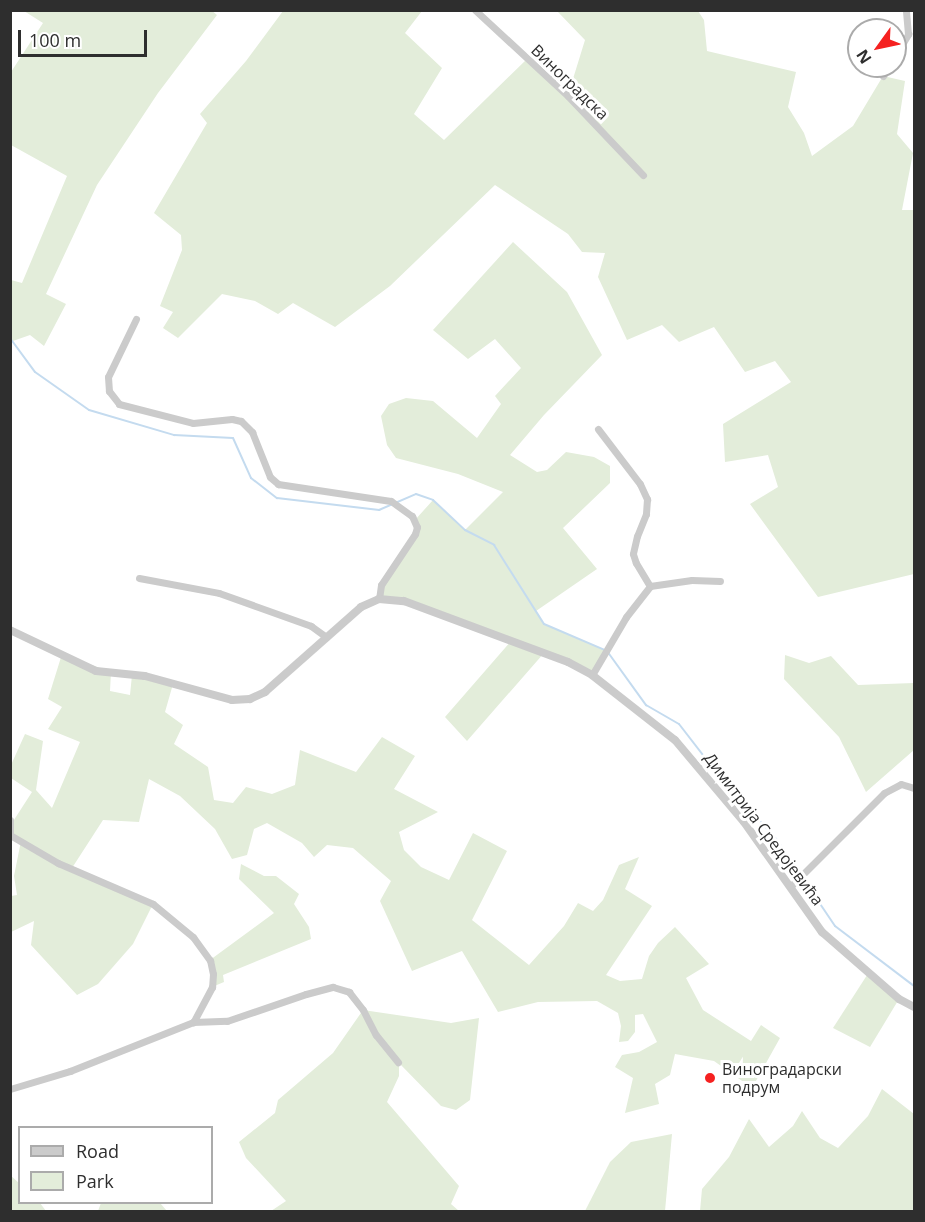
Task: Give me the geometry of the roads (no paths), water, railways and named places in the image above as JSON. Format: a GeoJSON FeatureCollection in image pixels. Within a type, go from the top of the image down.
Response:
{"type":"FeatureCollection","features":[{"type":"Feature","properties":{"kind":"street","name":"Виноградска"},"geometry":{"type":"LineString","coordinates":[[475,10],[568,96],[643,176]]}},
{"type":"Feature","properties":{"kind":"street"},"geometry":{"type":"LineString","coordinates":[[10,630],[96,671],[145,676],[222,698],[241,700],[258,696],[273,687],[361,607],[378,599],[381,585],[415,534],[417,527],[412,516],[390,501],[278,484],[270,477],[252,432],[241,421],[232,419],[193,423],[119,404],[109,391],[108,377],[136,319]]}},
{"type":"Feature","properties":{"kind":"street"},"geometry":{"type":"LineString","coordinates":[[598,429],[640,484],[647,499],[646,514],[633,554],[650,586]]}},
{"type":"Feature","properties":{"kind":"street"},"geometry":{"type":"LineString","coordinates":[[139,578],[219,593],[310,626],[327,637]]}},
{"type":"Feature","properties":{"kind":"street"},"geometry":{"type":"LineString","coordinates":[[592,675],[626,617],[650,586],[692,580],[720,581]]}},
{"type":"Feature","properties":{"kind":"street","name":"Димитрија Средојевића"},"geometry":{"type":"LineString","coordinates":[[378,599],[404,601],[568,662],[592,675],[675,740],[694,760],[744,822],[822,932],[899,999],[915,1007]]}},
{"type":"Feature","properties":{"kind":"street"},"geometry":{"type":"LineString","coordinates":[[790,887],[884,793],[901,784],[915,788]]}},
{"type":"Feature","properties":{"kind":"street"},"geometry":{"type":"LineString","coordinates":[[10,820],[10,834],[58,863],[153,904],[194,937],[210,960],[213,974],[212,987],[193,1022]]}},
{"type":"Feature","properties":{"kind":"street"},"geometry":{"type":"LineString","coordinates":[[10,1089],[70,1071],[193,1022],[227,1021],[306,993],[333,987],[349,992],[363,1010],[376,1035],[398,1062]]}},
{"type":"Feature","properties":{"kind":"waterway"},"geometry":{"type":"LineString","coordinates":[[10,338],[35,372],[89,410],[174,435],[233,438],[251,478],[277,498],[379,510],[416,494],[433,500],[465,530],[494,545],[544,624],[607,651],[646,705],[679,724],[713,768],[777,840],[835,926],[914,986]]}},
{"type":"Feature","properties":{"kind":"place","name":"Виноградарски подрум"},"geometry":{"type":"Point","coordinates":[710,1078]}}]}
